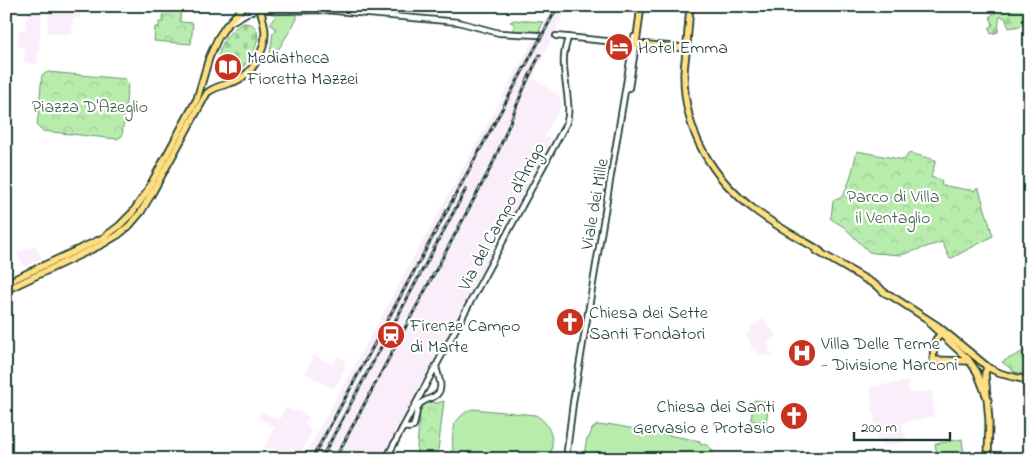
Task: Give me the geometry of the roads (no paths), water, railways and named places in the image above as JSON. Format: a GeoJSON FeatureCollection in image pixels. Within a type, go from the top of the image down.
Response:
{"type":"FeatureCollection","features":[{"type":"Feature","properties":{"kind":"main road"},"geometry":{"type":"LineString","coordinates":[[6,283],[103,238],[114,231],[136,208],[197,99],[218,38],[244,6]]}},
{"type":"Feature","properties":{"kind":"main road","name":"Viale dei Mille"},"geometry":{"type":"LineString","coordinates":[[635,44],[641,6]]}},
{"type":"Feature","properties":{"kind":"main road"},"geometry":{"type":"LineString","coordinates":[[690,6],[684,75],[686,104],[694,132],[708,161],[726,185],[762,216],[879,288],[886,290],[890,295],[948,334],[990,368],[1002,374]]}},
{"type":"Feature","properties":{"kind":"main road"},"geometry":{"type":"LineString","coordinates":[[6,290],[103,244],[132,223],[151,195],[208,92],[241,78],[257,60],[264,46],[263,7]]}},
{"type":"Feature","properties":{"kind":"main road"},"geometry":{"type":"LineString","coordinates":[[635,44],[686,48]]}},
{"type":"Feature","properties":{"kind":"main road"},"geometry":{"type":"LineString","coordinates":[[932,324],[940,334],[963,353],[978,372],[988,400]]}},
{"type":"Feature","properties":{"kind":"main road"},"geometry":{"type":"LineString","coordinates":[[948,334],[940,334],[934,341],[933,360],[969,361]]}},
{"type":"Feature","properties":{"kind":"main road"},"geometry":{"type":"LineString","coordinates":[[985,364],[987,368],[985,372],[989,421],[988,459]]}},
{"type":"Feature","properties":{"kind":"main road"},"geometry":{"type":"LineString","coordinates":[[978,372],[1002,374],[1030,382]]}},
{"type":"Feature","properties":{"kind":"street"},"geometry":{"type":"LineString","coordinates":[[226,26],[244,14],[263,7],[276,10],[325,10],[466,23],[493,32],[538,34]]}},
{"type":"Feature","properties":{"kind":"street"},"geometry":{"type":"LineString","coordinates":[[556,36],[635,44]]}},
{"type":"Feature","properties":{"kind":"street","name":"Via del Campo d'Arrigo"},"geometry":{"type":"LineString","coordinates":[[406,422],[561,133],[567,118],[564,57],[568,37]]}},
{"type":"Feature","properties":{"kind":"street","name":"Viale dei Mille"},"geometry":{"type":"LineString","coordinates":[[566,459],[572,408],[576,402],[635,44]]}},
{"type":"Feature","properties":{"kind":"street","name":"Via del Campo d'Arrigo"},"geometry":{"type":"LineString","coordinates":[[408,428],[415,424],[417,410],[421,403],[437,395],[440,390],[437,364]]}},
{"type":"Feature","properties":{"kind":"street"},"geometry":{"type":"LineString","coordinates":[[402,429],[408,428],[406,422]]}},
{"type":"Feature","properties":{"kind":"street"},"geometry":{"type":"LineString","coordinates":[[386,459],[406,422]]}},
{"type":"Feature","properties":{"kind":"railway"},"geometry":{"type":"LineString","coordinates":[[312,459],[558,6]]}},
{"type":"Feature","properties":{"kind":"railway"},"geometry":{"type":"LineString","coordinates":[[335,459],[491,167],[526,82],[540,55]]}},
{"type":"Feature","properties":{"kind":"railway"},"geometry":{"type":"LineString","coordinates":[[321,459],[466,189]]}},
{"type":"Feature","properties":{"kind":"place","name":"Hotel Emma"},"geometry":{"type":"Point","coordinates":[619,47]}},
{"type":"Feature","properties":{"kind":"place","name":"Mediatheca Fioretta Mazzei"},"geometry":{"type":"Point","coordinates":[228,67]}},
{"type":"Feature","properties":{"kind":"place","name":"Chiesa dei Sette Santi Fondatori"},"geometry":{"type":"Point","coordinates":[570,322]}},
{"type":"Feature","properties":{"kind":"place","name":"Firenze Campo di Marte"},"geometry":{"type":"Point","coordinates":[391,335]}},
{"type":"Feature","properties":{"kind":"place","name":"Villa Delle Terme - Divisione Marconi"},"geometry":{"type":"Point","coordinates":[802,353]}},
{"type":"Feature","properties":{"kind":"place","name":"Chiesa dei Santi Gervasio e Protasio"},"geometry":{"type":"Point","coordinates":[794,416]}},
{"type":"Feature","properties":{"kind":"park label","name":"Piazza D'Azeglio"},"geometry":{"type":"Point","coordinates":[90,106]}},
{"type":"Feature","properties":{"kind":"park label","name":"Parco di Villa il Ventaglio"},"geometry":{"type":"Point","coordinates":[893,206]}}]}
